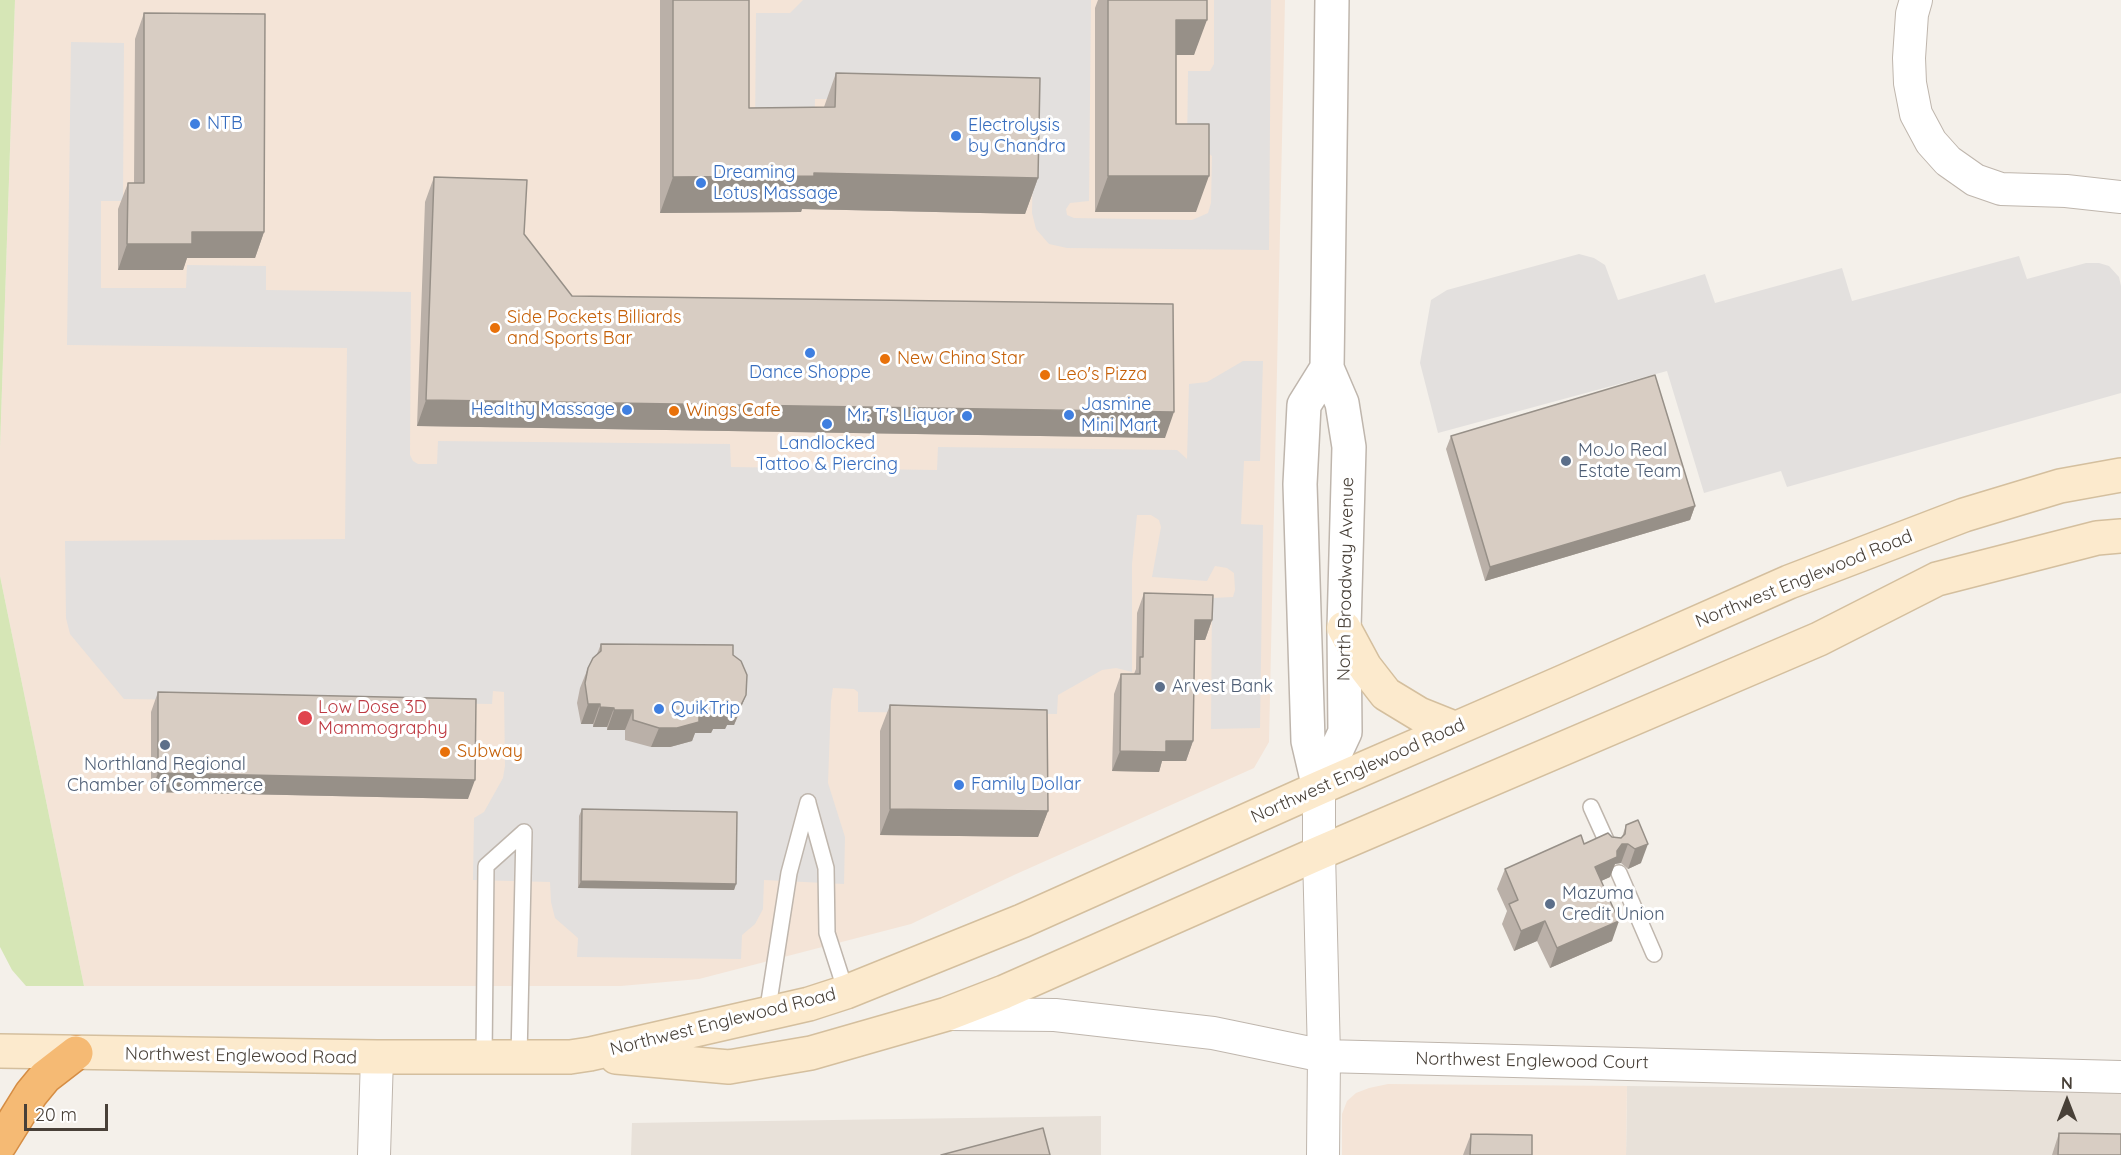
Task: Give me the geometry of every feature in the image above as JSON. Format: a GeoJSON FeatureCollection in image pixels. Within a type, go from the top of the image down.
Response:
{"type":"FeatureCollection","features":[{"type":"Feature","properties":{"kind":"highway"},"geometry":{"type":"LineString","coordinates":[[0,1144],[31,1094],[45,1077],[76,1053]]}},
{"type":"Feature","properties":{"kind":"main road","name":"Northwest Englewood Road"},"geometry":{"type":"LineString","coordinates":[[0,1051],[377,1058],[570,1057],[767,1014],[846,992],[1022,921],[1454,728],[1789,582],[1964,515],[2060,486],[2121,475]]}},
{"type":"Feature","properties":{"kind":"main road","name":"Northwest Englewood Road"},"geometry":{"type":"LineString","coordinates":[[590,1054],[653,1062],[729,1067],[811,1053],[947,1014],[1015,987],[1318,853],[1819,639],[1937,579],[2097,538],[2121,536]]}},
{"type":"Feature","properties":{"kind":"main road"},"geometry":{"type":"LineString","coordinates":[[1344,628],[1365,667],[1386,694],[1419,714],[1454,728]]}},
{"type":"Feature","properties":{"kind":"street","name":"North Broadway Avenue"},"geometry":{"type":"LineString","coordinates":[[1319,788],[1345,732],[1344,628],[1349,447],[1342,403],[1327,368],[1332,0]]}},
{"type":"Feature","properties":{"kind":"street"},"geometry":{"type":"LineString","coordinates":[[1916,0],[1912,14],[1909,58],[1910,83],[1916,114],[1931,142],[1948,161],[1976,180],[2001,189],[2066,191],[2121,197]]}},
{"type":"Feature","properties":{"kind":"street","name":"North Broadway Avenue"},"geometry":{"type":"LineString","coordinates":[[1323,1155],[1324,1056],[1318,853],[1319,788],[1308,741],[1300,484],[1304,405],[1327,368]]}},
{"type":"Feature","properties":{"kind":"street","name":"Northwest Englewood Court"},"geometry":{"type":"LineString","coordinates":[[947,1014],[1054,1015],[1214,1033],[1324,1056],[2121,1077]]}},
{"type":"Feature","properties":{"kind":"street"},"geometry":{"type":"LineString","coordinates":[[374,1155],[377,1058]]}},
{"type":"Feature","properties":{"kind":"lane"},"geometry":{"type":"LineString","coordinates":[[767,1014],[789,873],[808,802],[826,868],[827,933],[846,992]]}},
{"type":"Feature","properties":{"kind":"lane"},"geometry":{"type":"LineString","coordinates":[[1591,807],[1610,849]]}},
{"type":"Feature","properties":{"kind":"lane"},"geometry":{"type":"LineString","coordinates":[[483,1057],[486,866],[524,832],[519,1058]]}},
{"type":"Feature","properties":{"kind":"lane"},"geometry":{"type":"LineString","coordinates":[[1619,873],[1654,954]]}},
{"type":"Feature","properties":{"kind":"shaded area"},"geometry":{"type":"Polygon","coordinates":[[[15,0],[1285,0],[1269,742],[1254,768],[1014,875],[911,924],[699,979],[621,986],[84,986],[0,576],[0,448],[15,0]]]}},
{"type":"Feature","properties":{"kind":"shaded area"},"geometry":{"type":"Polygon","coordinates":[[[803,0],[1091,0],[1089,201],[1070,203],[1066,209],[1067,215],[1074,218],[1192,220],[1208,213],[1211,203],[1212,156],[1206,151],[1187,151],[1188,71],[1210,71],[1214,64],[1214,0],[1271,0],[1269,250],[1067,248],[1049,244],[1036,229],[1032,213],[1034,107],[1029,100],[815,99],[814,138],[755,137],[756,13],[790,13],[803,0]]]}},
{"type":"Feature","properties":{"kind":"shaded area"},"geometry":{"type":"Polygon","coordinates":[[[71,42],[124,43],[123,201],[101,201],[101,288],[186,288],[187,265],[266,266],[266,290],[411,292],[410,455],[418,464],[437,464],[438,441],[730,444],[731,467],[937,470],[938,447],[1177,450],[1187,459],[1189,384],[1207,382],[1243,361],[1263,361],[1260,461],[1244,461],[1241,524],[1263,525],[1260,728],[1211,729],[1212,598],[1233,597],[1234,573],[1227,568],[1215,566],[1207,581],[1152,577],[1161,527],[1159,520],[1151,515],[1137,515],[1132,564],[1132,672],[1116,668],[1102,670],[1058,695],[1057,714],[858,712],[858,692],[854,689],[833,688],[828,783],[845,837],[844,884],[764,880],[763,909],[755,924],[742,935],[741,959],[577,957],[578,938],[555,918],[550,882],[473,880],[474,818],[484,812],[503,778],[505,766],[504,692],[493,691],[492,704],[124,699],[70,634],[66,618],[65,541],[345,539],[347,348],[67,345],[71,42]]]}},
{"type":"Feature","properties":{"kind":"shaded area"},"geometry":{"type":"Polygon","coordinates":[[[1579,254],[1594,258],[1605,265],[1618,300],[1705,274],[1715,303],[1842,268],[1852,301],[2019,256],[2027,279],[2086,263],[2099,263],[2109,266],[2119,277],[2121,286],[2121,393],[1787,487],[1781,471],[1704,493],[1667,371],[1438,433],[1420,363],[1431,300],[1447,290],[1579,254]]]}},
{"type":"Feature","properties":{"kind":"shaded area"},"geometry":{"type":"Polygon","coordinates":[[[1388,1084],[1627,1086],[1626,1155],[1342,1155],[1342,1114],[1347,1101],[1356,1093],[1388,1084]]]}},
{"type":"Feature","properties":{"kind":"shaded area"},"geometry":{"type":"Polygon","coordinates":[[[1627,1086],[2121,1091],[2121,1155],[1626,1155],[1627,1086]]]}},
{"type":"Feature","properties":{"kind":"shaded area"},"geometry":{"type":"Polygon","coordinates":[[[1101,1116],[1101,1155],[631,1155],[632,1123],[1101,1116]]]}},
{"type":"Feature","properties":{"kind":"green space"},"geometry":{"type":"Polygon","coordinates":[[[0,0],[15,0],[0,448],[0,0]]]}},
{"type":"Feature","properties":{"kind":"green space"},"geometry":{"type":"Polygon","coordinates":[[[0,576],[84,986],[26,986],[12,970],[0,947],[0,576]]]}},
{"type":"Feature","properties":{"kind":"building"},"geometry":{"type":"Polygon","coordinates":[[[673,0],[749,0],[749,108],[835,107],[836,73],[1040,78],[1038,178],[814,173],[814,176],[673,177],[673,0]]]}},
{"type":"Feature","properties":{"kind":"building"},"geometry":{"type":"Polygon","coordinates":[[[1108,0],[1207,0],[1207,20],[1176,20],[1176,124],[1209,124],[1209,176],[1108,176],[1108,0]]]}},
{"type":"Feature","properties":{"kind":"building","name":"NTB"},"geometry":{"type":"Polygon","coordinates":[[[144,13],[265,14],[264,232],[192,232],[192,244],[127,244],[128,183],[144,183],[144,13]]]}},
{"type":"Feature","properties":{"kind":"building"},"geometry":{"type":"Polygon","coordinates":[[[434,177],[527,180],[524,234],[572,296],[1173,304],[1174,412],[426,400],[434,177]]]}},
{"type":"Feature","properties":{"kind":"building"},"geometry":{"type":"Polygon","coordinates":[[[1655,375],[1695,506],[1490,567],[1451,436],[1655,375]]]}},
{"type":"Feature","properties":{"kind":"building","name":"Arvest Bank"},"geometry":{"type":"Polygon","coordinates":[[[1144,593],[1213,595],[1212,620],[1195,620],[1193,741],[1166,741],[1166,752],[1120,751],[1121,674],[1140,674],[1140,657],[1143,657],[1144,593]]]}},
{"type":"Feature","properties":{"kind":"building","name":"QuikTrip"},"geometry":{"type":"Polygon","coordinates":[[[601,644],[733,645],[733,655],[741,661],[747,675],[746,695],[741,705],[733,705],[733,709],[719,709],[719,713],[699,713],[699,722],[677,728],[659,728],[633,720],[633,710],[614,710],[614,708],[600,707],[600,704],[588,704],[585,683],[588,668],[593,658],[601,651],[601,644]]]}},
{"type":"Feature","properties":{"kind":"building"},"geometry":{"type":"Polygon","coordinates":[[[158,692],[476,699],[475,780],[158,773],[158,692]]]}},
{"type":"Feature","properties":{"kind":"building","name":"Family Dollar"},"geometry":{"type":"Polygon","coordinates":[[[890,705],[1047,710],[1048,811],[890,809],[890,705]]]}},
{"type":"Feature","properties":{"kind":"building"},"geometry":{"type":"Polygon","coordinates":[[[582,809],[737,812],[736,884],[581,881],[582,809]]]}},
{"type":"Feature","properties":{"kind":"building","name":"Mazuma Credit Union"},"geometry":{"type":"Polygon","coordinates":[[[1638,820],[1648,844],[1635,849],[1628,844],[1622,844],[1617,851],[1617,857],[1595,867],[1619,921],[1557,948],[1545,921],[1521,931],[1509,904],[1518,900],[1505,869],[1581,835],[1584,844],[1608,833],[1612,837],[1621,838],[1625,834],[1626,825],[1638,820]]]}},
{"type":"Feature","properties":{"kind":"building"},"geometry":{"type":"Polygon","coordinates":[[[1043,1128],[1050,1155],[941,1155],[1043,1128]]]}},
{"type":"Feature","properties":{"kind":"building"},"geometry":{"type":"Polygon","coordinates":[[[2059,1133],[2121,1134],[2121,1155],[2058,1155],[2059,1133]]]}},
{"type":"Feature","properties":{"kind":"building"},"geometry":{"type":"Polygon","coordinates":[[[1471,1134],[1532,1135],[1532,1155],[1470,1155],[1471,1134]]]}},
{"type":"Feature","properties":{"kind":"place","name":"NTB"},"geometry":{"type":"Point","coordinates":[195,124]}},
{"type":"Feature","properties":{"kind":"place","name":"Electrolysis by Chandra"},"geometry":{"type":"Point","coordinates":[956,136]}},
{"type":"Feature","properties":{"kind":"place","name":"Dreaming Lotus Massage"},"geometry":{"type":"Point","coordinates":[701,183]}},
{"type":"Feature","properties":{"kind":"place","name":"Side Pockets Billiards and Sports Bar"},"geometry":{"type":"Point","coordinates":[495,328]}},
{"type":"Feature","properties":{"kind":"place","name":"Dance Shoppe"},"geometry":{"type":"Point","coordinates":[810,353]}},
{"type":"Feature","properties":{"kind":"place","name":"New China Star"},"geometry":{"type":"Point","coordinates":[885,359]}},
{"type":"Feature","properties":{"kind":"place","name":"Leo's Pizza"},"geometry":{"type":"Point","coordinates":[1045,375]}},
{"type":"Feature","properties":{"kind":"place","name":"Healthy Massage"},"geometry":{"type":"Point","coordinates":[627,410]}},
{"type":"Feature","properties":{"kind":"place","name":"Wings Cafe"},"geometry":{"type":"Point","coordinates":[674,411]}},
{"type":"Feature","properties":{"kind":"place","name":"Jasmine Mini Mart"},"geometry":{"type":"Point","coordinates":[1069,415]}},
{"type":"Feature","properties":{"kind":"place","name":"Mr. T's Liquor"},"geometry":{"type":"Point","coordinates":[967,416]}},
{"type":"Feature","properties":{"kind":"place","name":"Landlocked Tattoo & Piercing"},"geometry":{"type":"Point","coordinates":[827,424]}},
{"type":"Feature","properties":{"kind":"place","name":"MoJo Real Estate Team"},"geometry":{"type":"Point","coordinates":[1566,461]}},
{"type":"Feature","properties":{"kind":"place","name":"Arvest Bank"},"geometry":{"type":"Point","coordinates":[1160,687]}},
{"type":"Feature","properties":{"kind":"place","name":"QuikTrip"},"geometry":{"type":"Point","coordinates":[659,709]}},
{"type":"Feature","properties":{"kind":"place","name":"Low Dose 3D Mammography"},"geometry":{"type":"Point","coordinates":[305,718]}},
{"type":"Feature","properties":{"kind":"place","name":"Northland Regional Chamber of Commerce"},"geometry":{"type":"Point","coordinates":[165,745]}},
{"type":"Feature","properties":{"kind":"place","name":"Subway"},"geometry":{"type":"Point","coordinates":[445,752]}},
{"type":"Feature","properties":{"kind":"place","name":"Family Dollar"},"geometry":{"type":"Point","coordinates":[959,785]}},
{"type":"Feature","properties":{"kind":"place","name":"Mazuma Credit Union"},"geometry":{"type":"Point","coordinates":[1550,904]}}]}
